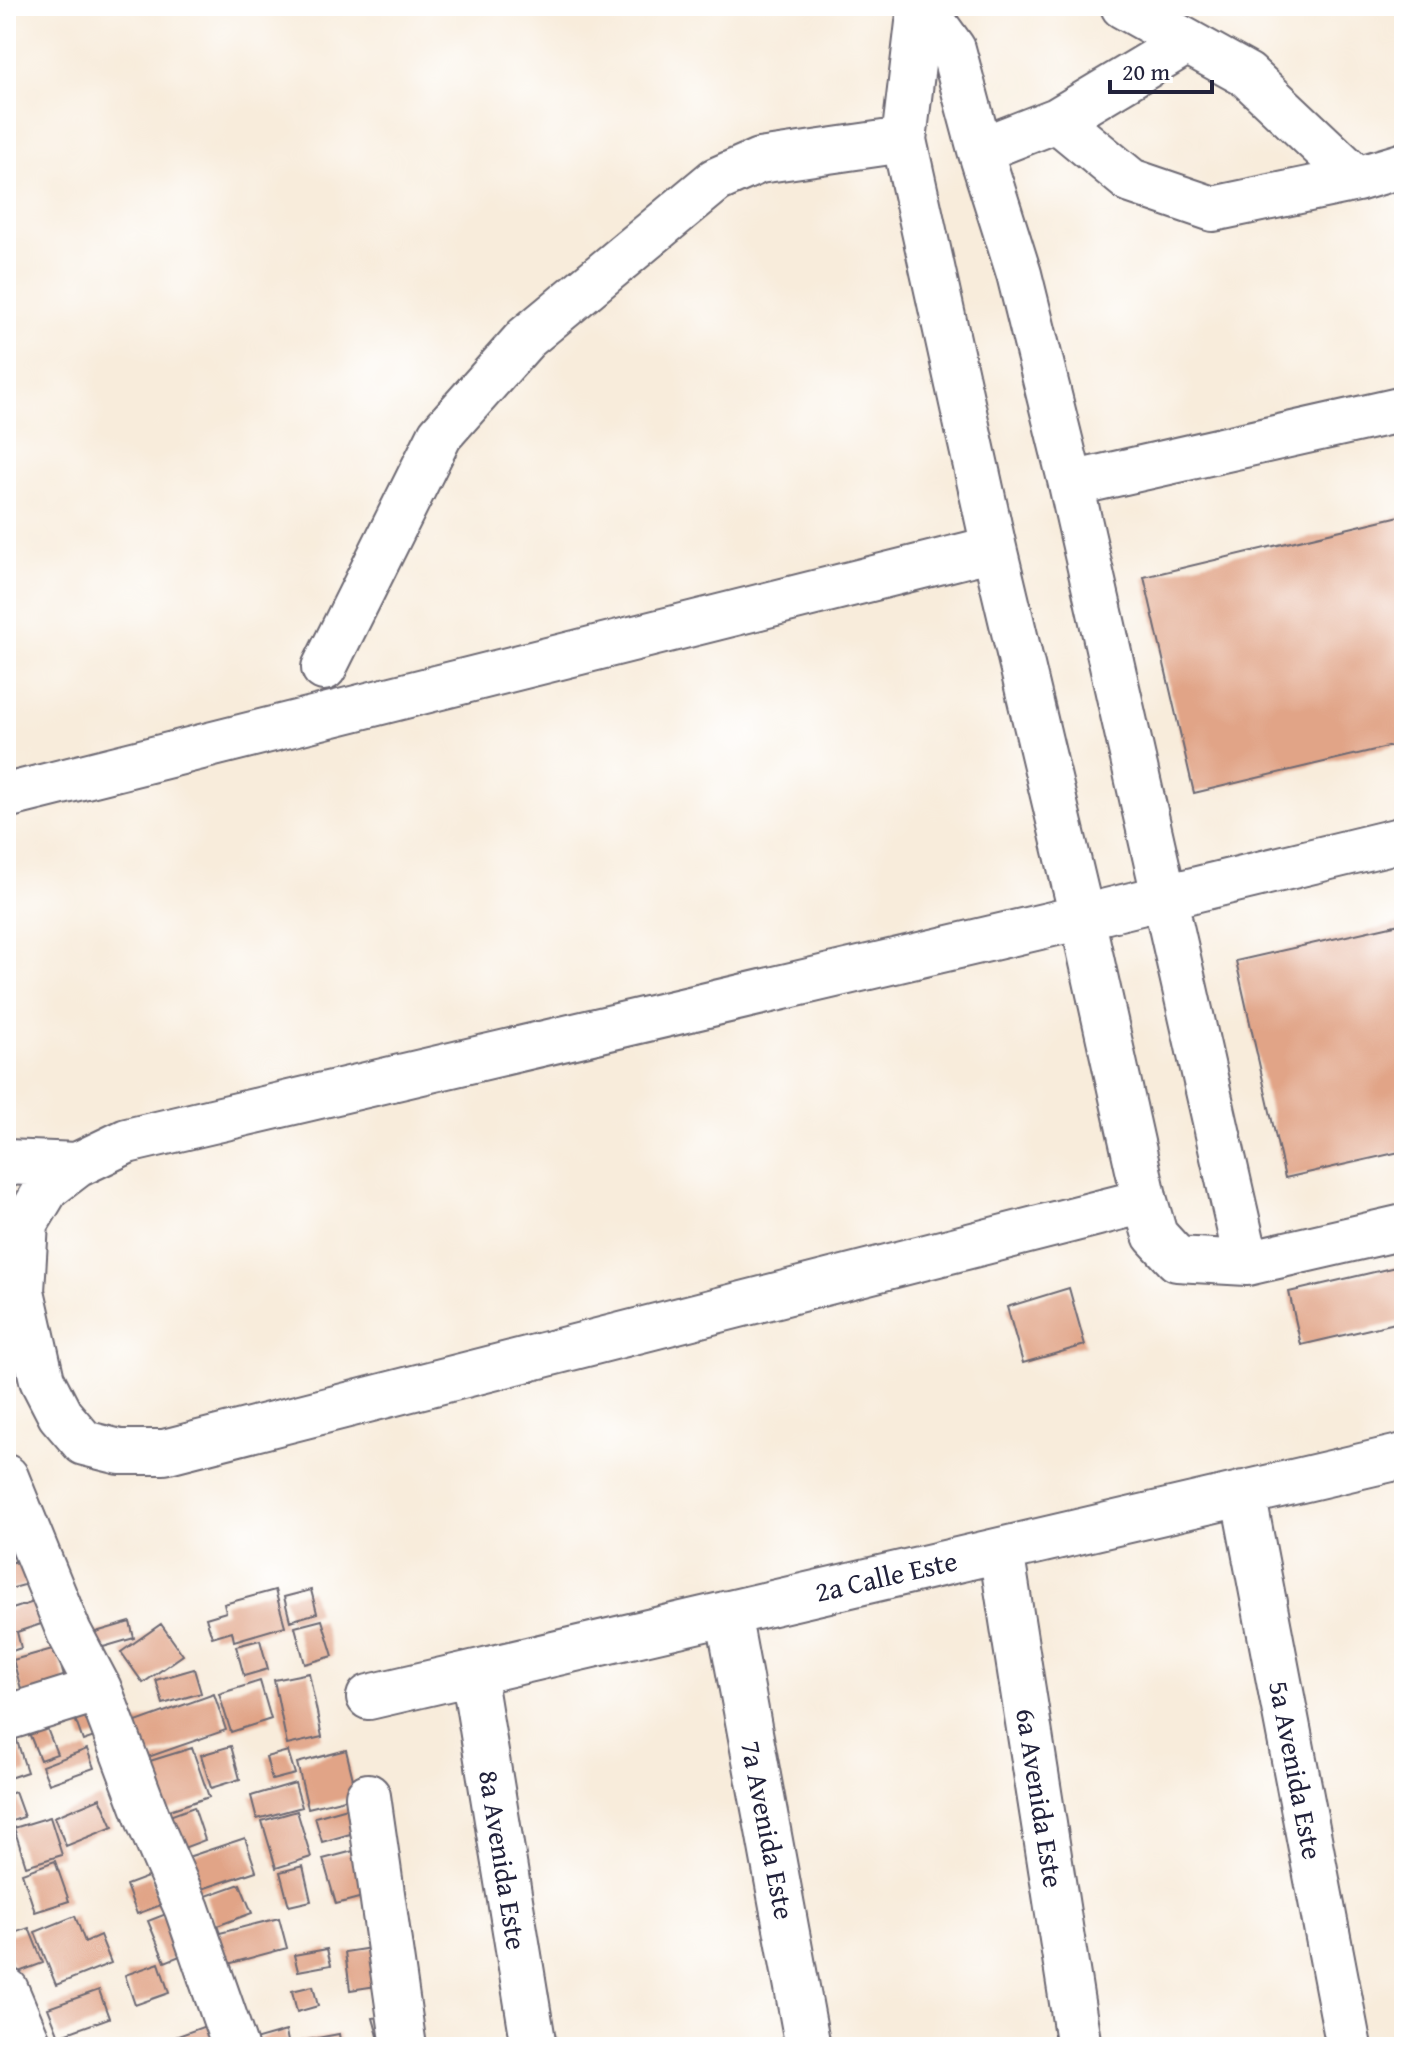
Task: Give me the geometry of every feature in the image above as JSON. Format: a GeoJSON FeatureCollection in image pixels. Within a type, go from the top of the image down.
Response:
{"type":"FeatureCollection","features":[{"type":"Feature","properties":{"kind":"street"},"geometry":{"type":"LineString","coordinates":[[921,6],[904,140],[994,548],[1155,1235],[1177,1259],[1247,1263],[1404,1227]]}},
{"type":"Feature","properties":{"kind":"street"},"geometry":{"type":"LineString","coordinates":[[921,6],[953,49],[980,150],[1019,274],[1071,484],[1247,1263]]}},
{"type":"Feature","properties":{"kind":"street"},"geometry":{"type":"LineString","coordinates":[[1123,6],[1247,75],[1357,179]]}},
{"type":"Feature","properties":{"kind":"street"},"geometry":{"type":"LineString","coordinates":[[980,150],[1057,120],[1187,42]]}},
{"type":"Feature","properties":{"kind":"street"},"geometry":{"type":"LineString","coordinates":[[1057,120],[1131,181],[1213,209],[1357,179],[1404,165]]}},
{"type":"Feature","properties":{"kind":"street"},"geometry":{"type":"LineString","coordinates":[[324,668],[440,435],[526,338],[716,180],[759,161],[904,140]]}},
{"type":"Feature","properties":{"kind":"street"},"geometry":{"type":"LineString","coordinates":[[1071,484],[1404,409]]}},
{"type":"Feature","properties":{"kind":"street"},"geometry":{"type":"LineString","coordinates":[[6,796],[994,548]]}},
{"type":"Feature","properties":{"kind":"street"},"geometry":{"type":"LineString","coordinates":[[1145,1201],[164,1452],[120,1452],[84,1443],[60,1415],[42,1380],[22,1291],[26,1223],[47,1188],[77,1165],[127,1141],[1404,839]]}},
{"type":"Feature","properties":{"kind":"street"},"geometry":{"type":"LineString","coordinates":[[6,1162],[77,1165]]}},
{"type":"Feature","properties":{"kind":"street","name":"2a Calle Este"},"geometry":{"type":"LineString","coordinates":[[369,1697],[1404,1456]]}},
{"type":"Feature","properties":{"kind":"street"},"geometry":{"type":"LineString","coordinates":[[6,1477],[69,1632],[99,1689],[150,1824],[187,1909],[235,2047]]}},
{"type":"Feature","properties":{"kind":"street","name":"5a Avenida Este"},"geometry":{"type":"LineString","coordinates":[[1243,1493],[1349,2047]]}},
{"type":"Feature","properties":{"kind":"street","name":"6a Avenida Este"},"geometry":{"type":"LineString","coordinates":[[1001,1550],[1079,2047]]}},
{"type":"Feature","properties":{"kind":"street","name":"7a Avenida Este"},"geometry":{"type":"LineString","coordinates":[[728,1613],[808,2047]]}},
{"type":"Feature","properties":{"kind":"street","name":"8a Avenida Este"},"geometry":{"type":"LineString","coordinates":[[473,1673],[534,2047]]}},
{"type":"Feature","properties":{"kind":"street"},"geometry":{"type":"LineString","coordinates":[[6,1718],[99,1689]]}},
{"type":"Feature","properties":{"kind":"street"},"geometry":{"type":"LineString","coordinates":[[368,1796],[404,2047]]}},
{"type":"Feature","properties":{"kind":"street"},"geometry":{"type":"LineString","coordinates":[[6,1990],[30,2047]]}},
{"type":"Feature","properties":{"kind":"building"},"geometry":{"type":"Polygon","coordinates":[[[1404,515],[1404,743],[1194,793],[1144,577],[1404,515]]]}},
{"type":"Feature","properties":{"kind":"building"},"geometry":{"type":"Polygon","coordinates":[[[1404,923],[1404,1151],[1285,1178],[1236,961],[1404,923]]]}},
{"type":"Feature","properties":{"kind":"building"},"geometry":{"type":"Polygon","coordinates":[[[1404,1265],[1404,1321],[1301,1345],[1289,1292],[1404,1265]]]}},
{"type":"Feature","properties":{"kind":"building"},"geometry":{"type":"Polygon","coordinates":[[[1069,1288],[1085,1345],[1023,1363],[1007,1307],[1069,1288]]]}},
{"type":"Feature","properties":{"kind":"building"},"geometry":{"type":"Polygon","coordinates":[[[6,1515],[23,1554],[6,1559],[6,1515]]]}},
{"type":"Feature","properties":{"kind":"building"},"geometry":{"type":"Polygon","coordinates":[[[28,1558],[35,1582],[6,1590],[6,1564],[28,1558]]]}},
{"type":"Feature","properties":{"kind":"building"},"geometry":{"type":"Polygon","coordinates":[[[275,1590],[285,1626],[234,1641],[232,1631],[212,1637],[206,1618],[226,1612],[224,1604],[275,1590]]]}},
{"type":"Feature","properties":{"kind":"building"},"geometry":{"type":"Polygon","coordinates":[[[311,1590],[317,1613],[290,1621],[284,1597],[311,1590]]]}},
{"type":"Feature","properties":{"kind":"building"},"geometry":{"type":"Polygon","coordinates":[[[40,1600],[47,1622],[17,1632],[21,1648],[6,1653],[6,1611],[40,1600]]]}},
{"type":"Feature","properties":{"kind":"building"},"geometry":{"type":"Polygon","coordinates":[[[322,1620],[333,1656],[305,1664],[295,1627],[322,1620]]]}},
{"type":"Feature","properties":{"kind":"building"},"geometry":{"type":"Polygon","coordinates":[[[130,1622],[134,1638],[93,1650],[89,1634],[130,1622]]]}},
{"type":"Feature","properties":{"kind":"building"},"geometry":{"type":"Polygon","coordinates":[[[161,1624],[183,1655],[143,1683],[121,1652],[161,1624]]]}},
{"type":"Feature","properties":{"kind":"building"},"geometry":{"type":"Polygon","coordinates":[[[260,1640],[268,1669],[244,1676],[236,1646],[260,1640]]]}},
{"type":"Feature","properties":{"kind":"building"},"geometry":{"type":"Polygon","coordinates":[[[56,1648],[66,1684],[23,1696],[13,1660],[56,1648]]]}},
{"type":"Feature","properties":{"kind":"building"},"geometry":{"type":"Polygon","coordinates":[[[6,1660],[15,1681],[6,1684],[6,1660]]]}},
{"type":"Feature","properties":{"kind":"building"},"geometry":{"type":"Polygon","coordinates":[[[194,1669],[201,1693],[163,1704],[156,1680],[194,1669]]]}},
{"type":"Feature","properties":{"kind":"building"},"geometry":{"type":"Polygon","coordinates":[[[309,1673],[322,1737],[287,1745],[274,1680],[309,1673]]]}},
{"type":"Feature","properties":{"kind":"building"},"geometry":{"type":"Polygon","coordinates":[[[260,1681],[271,1719],[231,1732],[219,1694],[260,1681]]]}},
{"type":"Feature","properties":{"kind":"building"},"geometry":{"type":"Polygon","coordinates":[[[214,1694],[226,1730],[134,1762],[122,1727],[214,1694]]]}},
{"type":"Feature","properties":{"kind":"building"},"geometry":{"type":"Polygon","coordinates":[[[92,1706],[103,1734],[83,1741],[73,1713],[92,1706]]]}},
{"type":"Feature","properties":{"kind":"building"},"geometry":{"type":"Polygon","coordinates":[[[11,1722],[27,1772],[6,1779],[6,1723],[11,1722]]]}},
{"type":"Feature","properties":{"kind":"building"},"geometry":{"type":"Polygon","coordinates":[[[46,1726],[57,1754],[40,1760],[29,1733],[46,1726]]]}},
{"type":"Feature","properties":{"kind":"building"},"geometry":{"type":"Polygon","coordinates":[[[231,1746],[240,1779],[211,1788],[201,1755],[231,1746]]]}},
{"type":"Feature","properties":{"kind":"building"},"geometry":{"type":"Polygon","coordinates":[[[192,1748],[209,1797],[154,1815],[137,1765],[192,1748]]]}},
{"type":"Feature","properties":{"kind":"building"},"geometry":{"type":"Polygon","coordinates":[[[87,1749],[94,1768],[49,1784],[42,1766],[87,1749]]]}},
{"type":"Feature","properties":{"kind":"building"},"geometry":{"type":"Polygon","coordinates":[[[346,1750],[357,1796],[308,1808],[297,1763],[346,1750]]]}},
{"type":"Feature","properties":{"kind":"building"},"geometry":{"type":"Polygon","coordinates":[[[288,1751],[295,1774],[272,1780],[266,1757],[288,1751]]]}},
{"type":"Feature","properties":{"kind":"building"},"geometry":{"type":"Polygon","coordinates":[[[295,1783],[302,1807],[257,1819],[251,1796],[295,1783]]]}},
{"type":"Feature","properties":{"kind":"building"},"geometry":{"type":"Polygon","coordinates":[[[15,1792],[24,1817],[6,1823],[6,1795],[15,1792]]]}},
{"type":"Feature","properties":{"kind":"building"},"geometry":{"type":"Polygon","coordinates":[[[100,1798],[113,1827],[66,1846],[54,1817],[100,1798]]]}},
{"type":"Feature","properties":{"kind":"building"},"geometry":{"type":"Polygon","coordinates":[[[194,1807],[205,1840],[173,1852],[161,1819],[194,1807]]]}},
{"type":"Feature","properties":{"kind":"building"},"geometry":{"type":"Polygon","coordinates":[[[351,1807],[357,1832],[322,1842],[315,1817],[351,1807]]]}},
{"type":"Feature","properties":{"kind":"building"},"geometry":{"type":"Polygon","coordinates":[[[297,1811],[311,1857],[276,1868],[262,1821],[297,1811]]]}},
{"type":"Feature","properties":{"kind":"building"},"geometry":{"type":"Polygon","coordinates":[[[50,1817],[62,1855],[26,1866],[14,1828],[50,1817]]]}},
{"type":"Feature","properties":{"kind":"building"},"geometry":{"type":"Polygon","coordinates":[[[245,1838],[256,1871],[193,1892],[182,1859],[245,1838]]]}},
{"type":"Feature","properties":{"kind":"building"},"geometry":{"type":"Polygon","coordinates":[[[361,1849],[374,1894],[336,1904],[323,1859],[361,1849]]]}},
{"type":"Feature","properties":{"kind":"building"},"geometry":{"type":"Polygon","coordinates":[[[55,1861],[69,1901],[35,1912],[22,1873],[55,1861]]]}},
{"type":"Feature","properties":{"kind":"building"},"geometry":{"type":"Polygon","coordinates":[[[303,1866],[311,1901],[289,1906],[280,1872],[303,1866]]]}},
{"type":"Feature","properties":{"kind":"building"},"geometry":{"type":"Polygon","coordinates":[[[150,1876],[161,1905],[137,1914],[126,1885],[150,1876]]]}},
{"type":"Feature","properties":{"kind":"building"},"geometry":{"type":"Polygon","coordinates":[[[240,1884],[252,1913],[217,1926],[206,1896],[240,1884]]]}},
{"type":"Feature","properties":{"kind":"building"},"geometry":{"type":"Polygon","coordinates":[[[179,1909],[195,1950],[165,1962],[148,1921],[179,1909]]]}},
{"type":"Feature","properties":{"kind":"building"},"geometry":{"type":"Polygon","coordinates":[[[75,1916],[85,1942],[100,1935],[111,1963],[56,1985],[35,1932],[75,1916]]]}},
{"type":"Feature","properties":{"kind":"building"},"geometry":{"type":"Polygon","coordinates":[[[279,1918],[287,1948],[224,1965],[216,1934],[279,1918]]]}},
{"type":"Feature","properties":{"kind":"building"},"geometry":{"type":"Polygon","coordinates":[[[29,1928],[43,1963],[16,1973],[6,1948],[6,1936],[29,1928]]]}},
{"type":"Feature","properties":{"kind":"building"},"geometry":{"type":"Polygon","coordinates":[[[378,1947],[383,1985],[350,1990],[345,1952],[378,1947]]]}},
{"type":"Feature","properties":{"kind":"building"},"geometry":{"type":"Polygon","coordinates":[[[327,1949],[331,1965],[298,1971],[294,1955],[327,1949]]]}},
{"type":"Feature","properties":{"kind":"building"},"geometry":{"type":"Polygon","coordinates":[[[159,1963],[169,1993],[135,2005],[125,1975],[159,1963]]]}},
{"type":"Feature","properties":{"kind":"building"},"geometry":{"type":"Polygon","coordinates":[[[313,1986],[318,2006],[297,2012],[292,1991],[313,1986]]]}},
{"type":"Feature","properties":{"kind":"building"},"geometry":{"type":"Polygon","coordinates":[[[99,1990],[109,2018],[59,2036],[48,2008],[99,1990]]]}},
{"type":"Feature","properties":{"kind":"building"},"geometry":{"type":"Polygon","coordinates":[[[389,2015],[394,2033],[378,2036],[373,2018],[389,2015]]]}},
{"type":"Feature","properties":{"kind":"building"},"geometry":{"type":"Polygon","coordinates":[[[211,2024],[219,2047],[178,2047],[175,2037],[211,2024]]]}},
{"type":"Feature","properties":{"kind":"building"},"geometry":{"type":"Polygon","coordinates":[[[286,2031],[289,2047],[234,2047],[234,2046],[286,2031]]]}},
{"type":"Feature","properties":{"kind":"building"},"geometry":{"type":"Polygon","coordinates":[[[339,2034],[341,2047],[297,2047],[296,2042],[339,2034]]]}}]}
